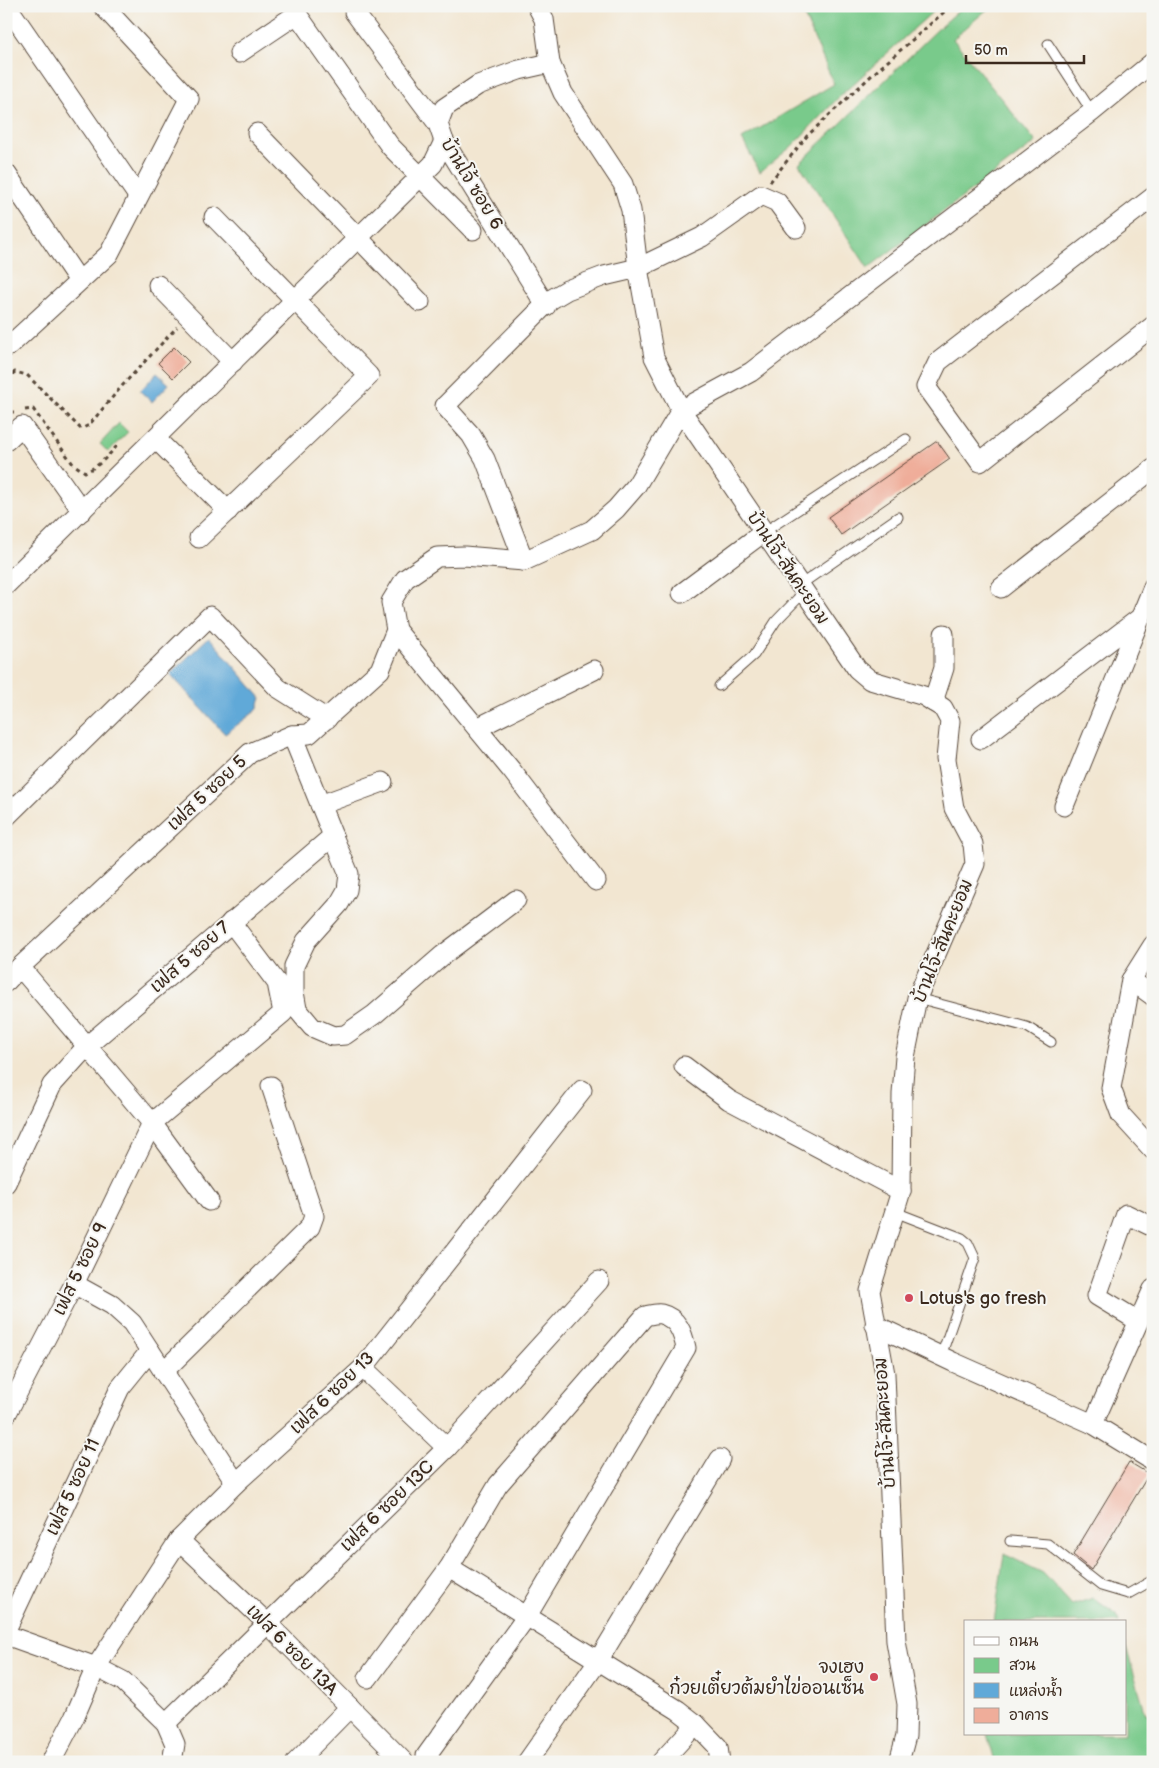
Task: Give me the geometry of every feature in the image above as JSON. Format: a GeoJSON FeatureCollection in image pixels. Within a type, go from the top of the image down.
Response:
{"type":"FeatureCollection","features":[{"type":"Feature","properties":{"kind":"street"},"geometry":{"type":"LineString","coordinates":[[7,6],[138,196]]}},
{"type":"Feature","properties":{"kind":"street"},"geometry":{"type":"LineString","coordinates":[[6,341],[9,346],[109,254],[189,99],[103,6]]}},
{"type":"Feature","properties":{"kind":"street","name":"บ้านโจ้-สันคะยอม"},"geometry":{"type":"LineString","coordinates":[[537,6],[544,19],[550,63],[563,92],[623,184],[631,210],[638,268],[654,357],[680,410],[857,669],[870,680],[924,696],[943,708],[950,721],[946,759],[954,808],[973,844],[975,864],[917,998],[905,1057],[902,1094],[901,1191],[870,1291],[885,1374],[896,1641],[907,1704],[906,1736],[899,1762]]}},
{"type":"Feature","properties":{"kind":"street"},"geometry":{"type":"LineString","coordinates":[[6,585],[433,164],[441,132],[354,12]]}},
{"type":"Feature","properties":{"kind":"street"},"geometry":{"type":"LineString","coordinates":[[239,53],[297,14],[390,146],[473,230]]}},
{"type":"Feature","properties":{"kind":"street"},"geometry":{"type":"LineString","coordinates":[[596,881],[512,771],[396,630],[391,602],[405,578],[437,557],[464,556],[524,561],[592,530],[616,509],[636,486],[680,410],[751,372],[1092,112],[1153,62]]}},
{"type":"Feature","properties":{"kind":"street","name":"บ้านโจ้ ซอย 6"},"geometry":{"type":"LineString","coordinates":[[546,306],[441,132],[444,108],[478,85],[519,70],[550,63]]}},
{"type":"Feature","properties":{"kind":"street"},"geometry":{"type":"LineString","coordinates":[[257,133],[420,302]]}},
{"type":"Feature","properties":{"kind":"street"},"geometry":{"type":"LineString","coordinates":[[6,173],[79,281]]}},
{"type":"Feature","properties":{"kind":"street"},"geometry":{"type":"LineString","coordinates":[[524,561],[485,459],[471,435],[445,406],[550,300],[567,290],[604,276],[638,268],[702,237],[760,195],[777,202],[796,228]]}},
{"type":"Feature","properties":{"kind":"street"},"geometry":{"type":"LineString","coordinates":[[1153,197],[938,362],[926,387],[980,462],[1153,326]]}},
{"type":"Feature","properties":{"kind":"street"},"geometry":{"type":"LineString","coordinates":[[199,538],[369,376],[214,217]]}},
{"type":"Feature","properties":{"kind":"street"},"geometry":{"type":"LineString","coordinates":[[158,286],[233,362]]}},
{"type":"Feature","properties":{"kind":"street"},"geometry":{"type":"LineString","coordinates":[[6,441],[22,426],[82,511]]}},
{"type":"Feature","properties":{"kind":"street"},"geometry":{"type":"LineString","coordinates":[[156,439],[228,511]]}},
{"type":"Feature","properties":{"kind":"street"},"geometry":{"type":"LineString","coordinates":[[1000,588],[1153,469]]}},
{"type":"Feature","properties":{"kind":"street"},"geometry":{"type":"LineString","coordinates":[[682,593],[764,532]]}},
{"type":"Feature","properties":{"kind":"street"},"geometry":{"type":"LineString","coordinates":[[1064,806],[1153,587]]}},
{"type":"Feature","properties":{"kind":"street"},"geometry":{"type":"LineString","coordinates":[[6,818],[210,616],[278,688],[327,719]]}},
{"type":"Feature","properties":{"kind":"street"},"geometry":{"type":"LineString","coordinates":[[981,739],[1141,617]]}},
{"type":"Feature","properties":{"kind":"street","name":"เฟส 5 ซอย 5"},"geometry":{"type":"LineString","coordinates":[[6,982],[250,753],[292,735],[309,734],[327,719],[380,670],[396,630]]}},
{"type":"Feature","properties":{"kind":"street"},"geometry":{"type":"LineString","coordinates":[[933,702],[944,668],[944,634]]}},
{"type":"Feature","properties":{"kind":"street"},"geometry":{"type":"LineString","coordinates":[[477,728],[594,670]]}},
{"type":"Feature","properties":{"kind":"street"},"geometry":{"type":"LineString","coordinates":[[292,735],[349,874],[347,890],[339,904],[306,942],[294,966],[294,992],[297,1009],[312,1027],[333,1036],[345,1035],[375,1014],[443,955],[516,900]]}},
{"type":"Feature","properties":{"kind":"street"},"geometry":{"type":"LineString","coordinates":[[320,805],[383,782]]}},
{"type":"Feature","properties":{"kind":"street","name":"เฟส 5 ซอย 7"},"geometry":{"type":"LineString","coordinates":[[7,1180],[52,1085],[87,1046],[333,836]]}},
{"type":"Feature","properties":{"kind":"street"},"geometry":{"type":"LineString","coordinates":[[152,1123],[283,1013],[277,983],[231,922]]}},
{"type":"Feature","properties":{"kind":"street"},"geometry":{"type":"LineString","coordinates":[[1153,945],[1131,980],[1111,1088],[1121,1115],[1153,1150]]}},
{"type":"Feature","properties":{"kind":"street"},"geometry":{"type":"LineString","coordinates":[[20,967],[152,1123],[209,1201]]}},
{"type":"Feature","properties":{"kind":"street"},"geometry":{"type":"LineString","coordinates":[[1131,980],[1153,996]]}},
{"type":"Feature","properties":{"kind":"street"},"geometry":{"type":"LineString","coordinates":[[684,1066],[729,1100],[901,1191]]}},
{"type":"Feature","properties":{"kind":"street"},"geometry":{"type":"LineString","coordinates":[[163,1372],[310,1226],[314,1216],[271,1086]]}},
{"type":"Feature","properties":{"kind":"street","name":"เฟส 6 ซอย 13"},"geometry":{"type":"LineString","coordinates":[[50,1762],[74,1718],[96,1666],[179,1540],[236,1483],[363,1368],[582,1090]]}},
{"type":"Feature","properties":{"kind":"street","name":"เฟส 5 ซอย 9"},"geometry":{"type":"LineString","coordinates":[[6,1415],[74,1284],[152,1123]]}},
{"type":"Feature","properties":{"kind":"street"},"geometry":{"type":"LineString","coordinates":[[1138,1322],[1097,1296],[1126,1214],[1153,1226]]}},
{"type":"Feature","properties":{"kind":"street","name":"เฟส 6 ซอย 13C"},"geometry":{"type":"LineString","coordinates":[[166,1723],[447,1448],[599,1281]]}},
{"type":"Feature","properties":{"kind":"street"},"geometry":{"type":"LineString","coordinates":[[74,1284],[112,1306],[132,1323],[236,1483]]}},
{"type":"Feature","properties":{"kind":"street"},"geometry":{"type":"LineString","coordinates":[[1093,1424],[1153,1289]]}},
{"type":"Feature","properties":{"kind":"street"},"geometry":{"type":"LineString","coordinates":[[368,1678],[449,1568],[498,1485],[646,1316],[661,1314],[675,1322],[682,1332],[686,1348],[527,1616],[426,1756],[432,1762]]}},
{"type":"Feature","properties":{"kind":"street"},"geometry":{"type":"LineString","coordinates":[[875,1325],[1093,1424],[1153,1461]]}},
{"type":"Feature","properties":{"kind":"street","name":"เฟส 5 ซอย 11"},"geometry":{"type":"LineString","coordinates":[[6,1630],[120,1388],[150,1351]]}},
{"type":"Feature","properties":{"kind":"street"},"geometry":{"type":"LineString","coordinates":[[363,1368],[447,1448]]}},
{"type":"Feature","properties":{"kind":"street"},"geometry":{"type":"LineString","coordinates":[[528,1762],[598,1660],[720,1459]]}},
{"type":"Feature","properties":{"kind":"street","name":"เฟส 6 ซอย 13A"},"geometry":{"type":"LineString","coordinates":[[179,1540],[267,1623],[404,1762]]}},
{"type":"Feature","properties":{"kind":"street"},"geometry":{"type":"LineString","coordinates":[[449,1568],[678,1710],[696,1724],[718,1747],[720,1762]]}},
{"type":"Feature","properties":{"kind":"street"},"geometry":{"type":"LineString","coordinates":[[6,1635],[96,1666],[123,1681],[166,1723],[175,1744],[172,1762]]}},
{"type":"Feature","properties":{"kind":"street"},"geometry":{"type":"LineString","coordinates":[[296,1762],[350,1708]]}},
{"type":"Feature","properties":{"kind":"street"},"geometry":{"type":"LineString","coordinates":[[661,1762],[696,1724]]}},
{"type":"Feature","properties":{"kind":"lane"},"geometry":{"type":"LineString","coordinates":[[1048,44],[1092,112]]}},
{"type":"Feature","properties":{"kind":"lane"},"geometry":{"type":"LineString","coordinates":[[764,532],[906,439]]}},
{"type":"Feature","properties":{"kind":"lane"},"geometry":{"type":"LineString","coordinates":[[719,686],[754,655],[776,621],[802,588],[898,517]]}},
{"type":"Feature","properties":{"kind":"lane"},"geometry":{"type":"LineString","coordinates":[[917,998],[1027,1027],[1051,1042]]}},
{"type":"Feature","properties":{"kind":"lane"},"geometry":{"type":"LineString","coordinates":[[894,1212],[962,1238],[968,1243],[976,1258],[941,1356]]}},
{"type":"Feature","properties":{"kind":"lane"},"geometry":{"type":"LineString","coordinates":[[1010,1541],[1048,1544],[1101,1586],[1128,1594],[1153,1580]]}},
{"type":"Feature","properties":{"kind":"path"},"geometry":{"type":"LineString","coordinates":[[760,195],[807,136],[872,75],[951,6]]}},
{"type":"Feature","properties":{"kind":"path"},"geometry":{"type":"LineString","coordinates":[[6,379],[15,372],[27,375],[81,429],[89,425],[122,386],[187,316]]}},
{"type":"Feature","properties":{"kind":"path"},"geometry":{"type":"LineString","coordinates":[[6,408],[11,412],[33,409],[73,464],[85,472],[93,469],[116,447],[133,461]]}},
{"type":"Feature","properties":{"kind":"green space"},"geometry":{"type":"Polygon","coordinates":[[[800,6],[939,6],[840,96],[791,147],[760,172],[742,139],[834,84],[800,6]]]}},
{"type":"Feature","properties":{"kind":"green space"},"geometry":{"type":"Polygon","coordinates":[[[964,6],[991,6],[953,39],[1036,142],[868,268],[799,164],[964,6]]]}},
{"type":"Feature","properties":{"kind":"green space"},"geometry":{"type":"Polygon","coordinates":[[[119,423],[128,432],[108,452],[100,444],[119,423]]]}},
{"type":"Feature","properties":{"kind":"green space"},"geometry":{"type":"Polygon","coordinates":[[[1004,1554],[1043,1573],[1072,1605],[1093,1598],[1117,1615],[1118,1620],[994,1620],[1004,1554]]]}},
{"type":"Feature","properties":{"kind":"green space"},"geometry":{"type":"Polygon","coordinates":[[[1126,1647],[1146,1714],[1153,1712],[1153,1762],[995,1762],[988,1736],[1126,1736],[1126,1647]]]}},
{"type":"Feature","properties":{"kind":"water"},"geometry":{"type":"Polygon","coordinates":[[[157,373],[169,384],[152,402],[140,391],[157,373]]]}},
{"type":"Feature","properties":{"kind":"water"},"geometry":{"type":"Polygon","coordinates":[[[209,637],[261,698],[257,710],[225,734],[170,674],[209,637]]]}},
{"type":"Feature","properties":{"kind":"building"},"geometry":{"type":"Polygon","coordinates":[[[174,347],[189,362],[173,378],[158,363],[174,347]]]}},
{"type":"Feature","properties":{"kind":"building"},"geometry":{"type":"Polygon","coordinates":[[[937,441],[950,459],[841,535],[828,517],[937,441]]]}},
{"type":"Feature","properties":{"kind":"building"},"geometry":{"type":"Polygon","coordinates":[[[1129,1462],[1149,1474],[1091,1570],[1073,1555],[1129,1462]]]}},
{"type":"Feature","properties":{"kind":"place","name":"Lotus's go fresh"},"geometry":{"type":"Point","coordinates":[909,1298]}},
{"type":"Feature","properties":{"kind":"place","name":"จงเฮง ก๋วยเตี๋ยวต้มยำไข่ออนเซ็น"},"geometry":{"type":"Point","coordinates":[874,1677]}}]}
